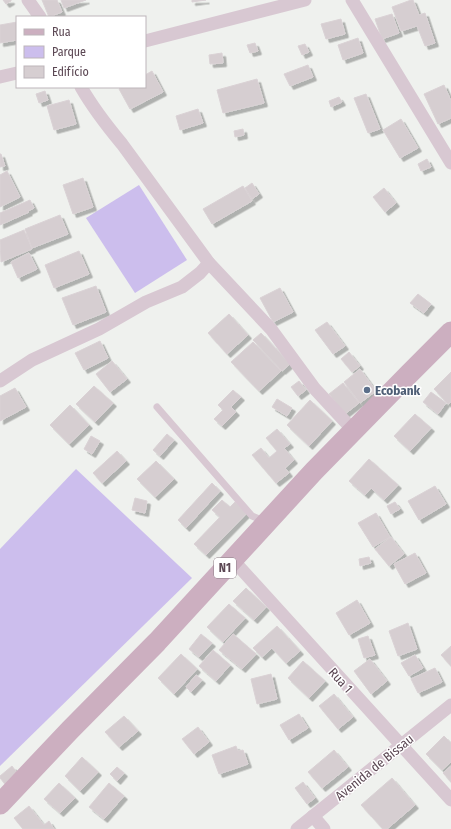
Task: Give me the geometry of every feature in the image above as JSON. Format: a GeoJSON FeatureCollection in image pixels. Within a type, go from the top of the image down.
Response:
{"type":"FeatureCollection","features":[{"type":"Feature","properties":{"kind":"main road","name":"N1"},"geometry":{"type":"LineString","coordinates":[[0,803],[157,642],[353,430],[451,332]]}},
{"type":"Feature","properties":{"kind":"street"},"geometry":{"type":"LineString","coordinates":[[28,0],[39,16]]}},
{"type":"Feature","properties":{"kind":"street"},"geometry":{"type":"LineString","coordinates":[[146,41],[305,0]]}},
{"type":"Feature","properties":{"kind":"street"},"geometry":{"type":"LineString","coordinates":[[352,0],[451,163]]}},
{"type":"Feature","properties":{"kind":"street"},"geometry":{"type":"LineString","coordinates":[[0,77],[16,73]]}},
{"type":"Feature","properties":{"kind":"street"},"geometry":{"type":"LineString","coordinates":[[82,88],[107,127],[126,149],[209,263],[271,329],[315,389],[353,430]]}},
{"type":"Feature","properties":{"kind":"street"},"geometry":{"type":"LineString","coordinates":[[0,381],[32,360],[100,329],[146,302],[182,287],[200,274],[209,263]]}},
{"type":"Feature","properties":{"kind":"street","name":"Rua 1"},"geometry":{"type":"LineString","coordinates":[[233,560],[451,800]]}},
{"type":"Feature","properties":{"kind":"street","name":"Avenida de Bissau"},"geometry":{"type":"LineString","coordinates":[[297,829],[451,705]]}},
{"type":"Feature","properties":{"kind":"street"},"geometry":{"type":"LineString","coordinates":[[313,816],[324,829]]}},
{"type":"Feature","properties":{"kind":"lane"},"geometry":{"type":"LineString","coordinates":[[157,407],[252,516],[267,522]]}},
{"type":"Feature","properties":{"kind":"green space"},"geometry":{"type":"Polygon","coordinates":[[[139,185],[187,260],[135,293],[86,218],[139,185]]]}},
{"type":"Feature","properties":{"kind":"green space"},"geometry":{"type":"Polygon","coordinates":[[[76,469],[192,578],[0,766],[0,549],[76,469]]]}},
{"type":"Feature","properties":{"kind":"building"},"geometry":{"type":"Polygon","coordinates":[[[3,0],[11,0],[11,1],[6,4],[3,0]]]}},
{"type":"Feature","properties":{"kind":"building"},"geometry":{"type":"Polygon","coordinates":[[[42,0],[57,0],[62,12],[49,16],[42,0]]]}},
{"type":"Feature","properties":{"kind":"building"},"geometry":{"type":"Polygon","coordinates":[[[61,0],[86,0],[64,8],[61,0]]]}},
{"type":"Feature","properties":{"kind":"building"},"geometry":{"type":"Polygon","coordinates":[[[192,0],[206,0],[192,2],[192,0]]]}},
{"type":"Feature","properties":{"kind":"building"},"geometry":{"type":"Polygon","coordinates":[[[413,0],[419,15],[425,13],[435,43],[425,46],[417,26],[401,31],[392,7],[413,0]]]}},
{"type":"Feature","properties":{"kind":"building"},"geometry":{"type":"Polygon","coordinates":[[[392,14],[399,33],[382,39],[375,19],[392,14]]]}},
{"type":"Feature","properties":{"kind":"building"},"geometry":{"type":"Polygon","coordinates":[[[341,19],[345,34],[326,39],[321,24],[341,19]]]}},
{"type":"Feature","properties":{"kind":"building"},"geometry":{"type":"Polygon","coordinates":[[[16,22],[16,40],[0,43],[0,25],[16,22]]]}},
{"type":"Feature","properties":{"kind":"building"},"geometry":{"type":"Polygon","coordinates":[[[358,38],[363,53],[343,60],[338,45],[358,38]]]}},
{"type":"Feature","properties":{"kind":"building"},"geometry":{"type":"Polygon","coordinates":[[[255,43],[258,51],[250,53],[247,45],[255,43]]]}},
{"type":"Feature","properties":{"kind":"building"},"geometry":{"type":"Polygon","coordinates":[[[305,44],[309,52],[302,55],[298,46],[305,44]]]}},
{"type":"Feature","properties":{"kind":"building"},"geometry":{"type":"Polygon","coordinates":[[[222,53],[223,63],[210,64],[209,55],[222,53]]]}},
{"type":"Feature","properties":{"kind":"building"},"geometry":{"type":"Polygon","coordinates":[[[308,65],[313,77],[290,86],[284,74],[308,65]]]}},
{"type":"Feature","properties":{"kind":"building"},"geometry":{"type":"Polygon","coordinates":[[[152,71],[163,92],[130,109],[119,89],[146,88],[146,74],[152,71]]]}},
{"type":"Feature","properties":{"kind":"building"},"geometry":{"type":"Polygon","coordinates":[[[257,79],[264,103],[223,113],[217,90],[257,79]]]}},
{"type":"Feature","properties":{"kind":"building"},"geometry":{"type":"Polygon","coordinates":[[[444,85],[451,101],[451,118],[438,124],[424,94],[444,85]]]}},
{"type":"Feature","properties":{"kind":"building"},"geometry":{"type":"Polygon","coordinates":[[[45,91],[48,100],[39,103],[36,94],[45,91]]]}},
{"type":"Feature","properties":{"kind":"building"},"geometry":{"type":"Polygon","coordinates":[[[366,94],[380,129],[368,133],[354,98],[366,94]]]}},
{"type":"Feature","properties":{"kind":"building"},"geometry":{"type":"Polygon","coordinates":[[[339,97],[342,102],[331,107],[329,101],[339,97]]]}},
{"type":"Feature","properties":{"kind":"building"},"geometry":{"type":"Polygon","coordinates":[[[69,100],[76,124],[54,130],[47,106],[69,100]]]}},
{"type":"Feature","properties":{"kind":"building"},"geometry":{"type":"Polygon","coordinates":[[[198,109],[203,123],[180,130],[176,116],[198,109]]]}},
{"type":"Feature","properties":{"kind":"building"},"geometry":{"type":"Polygon","coordinates":[[[401,119],[418,148],[400,158],[383,130],[401,119]]]}},
{"type":"Feature","properties":{"kind":"building"},"geometry":{"type":"Polygon","coordinates":[[[243,129],[244,135],[235,137],[234,131],[243,129]]]}},
{"type":"Feature","properties":{"kind":"building"},"geometry":{"type":"Polygon","coordinates":[[[0,154],[5,166],[0,167],[0,154]]]}},
{"type":"Feature","properties":{"kind":"building"},"geometry":{"type":"Polygon","coordinates":[[[427,159],[431,167],[421,171],[418,164],[427,159]]]}},
{"type":"Feature","properties":{"kind":"building"},"geometry":{"type":"Polygon","coordinates":[[[7,171],[20,197],[0,207],[0,175],[7,171]]]}},
{"type":"Feature","properties":{"kind":"building"},"geometry":{"type":"Polygon","coordinates":[[[83,178],[93,207],[73,214],[63,185],[83,178]]]}},
{"type":"Feature","properties":{"kind":"building"},"geometry":{"type":"Polygon","coordinates":[[[252,183],[259,194],[252,199],[245,188],[252,183]]]}},
{"type":"Feature","properties":{"kind":"building"},"geometry":{"type":"Polygon","coordinates":[[[243,186],[252,201],[212,224],[203,209],[243,186]]]}},
{"type":"Feature","properties":{"kind":"building"},"geometry":{"type":"Polygon","coordinates":[[[384,188],[396,203],[385,212],[373,197],[384,188]]]}},
{"type":"Feature","properties":{"kind":"building"},"geometry":{"type":"Polygon","coordinates":[[[30,200],[34,208],[28,211],[29,212],[0,225],[0,213],[30,200]]]}},
{"type":"Feature","properties":{"kind":"building"},"geometry":{"type":"Polygon","coordinates":[[[60,215],[68,234],[32,248],[25,229],[60,215]]]}},
{"type":"Feature","properties":{"kind":"building"},"geometry":{"type":"Polygon","coordinates":[[[24,230],[32,249],[1,262],[0,240],[24,230]]]}},
{"type":"Feature","properties":{"kind":"building"},"geometry":{"type":"Polygon","coordinates":[[[79,251],[89,274],[54,288],[45,265],[79,251]]]}},
{"type":"Feature","properties":{"kind":"building"},"geometry":{"type":"Polygon","coordinates":[[[29,253],[37,269],[18,278],[11,262],[29,253]]]}},
{"type":"Feature","properties":{"kind":"building"},"geometry":{"type":"Polygon","coordinates":[[[96,286],[106,312],[73,325],[62,298],[96,286]]]}},
{"type":"Feature","properties":{"kind":"building"},"geometry":{"type":"Polygon","coordinates":[[[280,288],[293,312],[273,322],[260,298],[280,288]]]}},
{"type":"Feature","properties":{"kind":"building"},"geometry":{"type":"Polygon","coordinates":[[[418,294],[431,304],[424,313],[410,303],[418,294]]]}},
{"type":"Feature","properties":{"kind":"building"},"geometry":{"type":"Polygon","coordinates":[[[229,314],[248,335],[227,354],[208,333],[229,314]]]}},
{"type":"Feature","properties":{"kind":"building"},"geometry":{"type":"Polygon","coordinates":[[[327,322],[345,346],[333,354],[315,330],[327,322]]]}},
{"type":"Feature","properties":{"kind":"building"},"geometry":{"type":"Polygon","coordinates":[[[261,333],[290,364],[282,371],[253,340],[261,333]]]}},
{"type":"Feature","properties":{"kind":"building"},"geometry":{"type":"Polygon","coordinates":[[[100,341],[108,358],[84,370],[75,353],[100,341]]]}},
{"type":"Feature","properties":{"kind":"building"},"geometry":{"type":"Polygon","coordinates":[[[253,342],[281,371],[259,391],[231,362],[253,342]]]}},
{"type":"Feature","properties":{"kind":"building"},"geometry":{"type":"Polygon","coordinates":[[[349,352],[360,366],[352,372],[341,359],[349,352]]]}},
{"type":"Feature","properties":{"kind":"building"},"geometry":{"type":"Polygon","coordinates":[[[112,361],[127,379],[110,392],[96,374],[112,361]]]}},
{"type":"Feature","properties":{"kind":"building"},"geometry":{"type":"Polygon","coordinates":[[[360,369],[376,391],[360,403],[344,382],[360,369]]]}},
{"type":"Feature","properties":{"kind":"building"},"geometry":{"type":"Polygon","coordinates":[[[451,372],[451,402],[448,404],[434,389],[451,372]]]}},
{"type":"Feature","properties":{"kind":"building"},"geometry":{"type":"Polygon","coordinates":[[[299,381],[306,390],[298,396],[291,387],[299,381]]]}},
{"type":"Feature","properties":{"kind":"building"},"geometry":{"type":"Polygon","coordinates":[[[343,383],[359,403],[345,414],[329,394],[343,383]]]}},
{"type":"Feature","properties":{"kind":"building"},"geometry":{"type":"Polygon","coordinates":[[[94,386],[113,403],[95,422],[76,404],[94,386]]]}},
{"type":"Feature","properties":{"kind":"building"},"geometry":{"type":"Polygon","coordinates":[[[15,388],[26,407],[0,421],[0,396],[15,388]]]}},
{"type":"Feature","properties":{"kind":"building"},"geometry":{"type":"Polygon","coordinates":[[[233,390],[241,397],[231,407],[236,412],[222,426],[214,419],[223,410],[218,405],[233,390]]]}},
{"type":"Feature","properties":{"kind":"building"},"geometry":{"type":"Polygon","coordinates":[[[431,392],[446,403],[438,414],[423,402],[431,392]]]}},
{"type":"Feature","properties":{"kind":"building"},"geometry":{"type":"Polygon","coordinates":[[[277,399],[292,408],[287,416],[272,407],[277,399]]]}},
{"type":"Feature","properties":{"kind":"building"},"geometry":{"type":"Polygon","coordinates":[[[310,400],[332,421],[309,446],[287,425],[310,400]]]}},
{"type":"Feature","properties":{"kind":"building"},"geometry":{"type":"Polygon","coordinates":[[[70,405],[89,425],[69,444],[50,425],[70,405]]]}},
{"type":"Feature","properties":{"kind":"building"},"geometry":{"type":"Polygon","coordinates":[[[415,414],[431,428],[410,451],[394,436],[415,414]]]}},
{"type":"Feature","properties":{"kind":"building"},"geometry":{"type":"Polygon","coordinates":[[[277,429],[290,444],[284,448],[294,460],[285,468],[289,473],[276,483],[252,455],[261,448],[269,458],[277,451],[266,438],[277,429]]]}},
{"type":"Feature","properties":{"kind":"building"},"geometry":{"type":"Polygon","coordinates":[[[167,434],[174,440],[160,456],[153,450],[167,434]]]}},
{"type":"Feature","properties":{"kind":"building"},"geometry":{"type":"Polygon","coordinates":[[[91,436],[100,441],[92,454],[84,449],[91,436]]]}},
{"type":"Feature","properties":{"kind":"building"},"geometry":{"type":"Polygon","coordinates":[[[117,451],[126,461],[102,483],[93,473],[117,451]]]}},
{"type":"Feature","properties":{"kind":"building"},"geometry":{"type":"Polygon","coordinates":[[[369,459],[398,485],[384,500],[371,488],[365,495],[349,481],[369,459]]]}},
{"type":"Feature","properties":{"kind":"building"},"geometry":{"type":"Polygon","coordinates":[[[156,461],[174,479],[155,497],[137,479],[156,461]]]}},
{"type":"Feature","properties":{"kind":"building"},"geometry":{"type":"Polygon","coordinates":[[[212,483],[220,491],[186,528],[178,520],[212,483]]]}},
{"type":"Feature","properties":{"kind":"building"},"geometry":{"type":"Polygon","coordinates":[[[435,486],[446,504],[419,520],[408,501],[435,486]]]}},
{"type":"Feature","properties":{"kind":"building"},"geometry":{"type":"Polygon","coordinates":[[[135,498],[147,501],[145,513],[132,510],[135,498]]]}},
{"type":"Feature","properties":{"kind":"building"},"geometry":{"type":"Polygon","coordinates":[[[222,500],[230,507],[235,502],[247,513],[206,555],[194,544],[220,517],[212,510],[222,500]]]}},
{"type":"Feature","properties":{"kind":"building"},"geometry":{"type":"Polygon","coordinates":[[[395,502],[400,509],[391,514],[387,506],[395,502]]]}},
{"type":"Feature","properties":{"kind":"building"},"geometry":{"type":"Polygon","coordinates":[[[376,513],[390,537],[373,547],[358,523],[376,513]]]}},
{"type":"Feature","properties":{"kind":"building"},"geometry":{"type":"Polygon","coordinates":[[[391,537],[404,554],[389,566],[375,549],[391,537]]]}},
{"type":"Feature","properties":{"kind":"building"},"geometry":{"type":"Polygon","coordinates":[[[415,553],[426,573],[405,584],[394,564],[415,553]]]}},
{"type":"Feature","properties":{"kind":"building"},"geometry":{"type":"Polygon","coordinates":[[[369,557],[371,563],[360,566],[359,559],[369,557]]]}},
{"type":"Feature","properties":{"kind":"building"},"geometry":{"type":"Polygon","coordinates":[[[246,588],[266,607],[254,620],[233,601],[246,588]]]}},
{"type":"Feature","properties":{"kind":"building"},"geometry":{"type":"Polygon","coordinates":[[[357,600],[370,623],[349,635],[336,613],[357,600]]]}},
{"type":"Feature","properties":{"kind":"building"},"geometry":{"type":"Polygon","coordinates":[[[229,604],[245,618],[223,642],[207,627],[229,604]]]}},
{"type":"Feature","properties":{"kind":"building"},"geometry":{"type":"Polygon","coordinates":[[[408,623],[417,649],[398,656],[389,631],[408,623]]]}},
{"type":"Feature","properties":{"kind":"building"},"geometry":{"type":"Polygon","coordinates":[[[277,626],[300,651],[286,663],[272,648],[262,657],[253,648],[277,626]]]}},
{"type":"Feature","properties":{"kind":"building"},"geometry":{"type":"Polygon","coordinates":[[[201,634],[212,643],[199,657],[189,649],[201,634]]]}},
{"type":"Feature","properties":{"kind":"building"},"geometry":{"type":"Polygon","coordinates":[[[233,634],[256,654],[242,669],[219,650],[233,634]]]}},
{"type":"Feature","properties":{"kind":"building"},"geometry":{"type":"Polygon","coordinates":[[[368,636],[375,655],[364,658],[358,639],[368,636]]]}},
{"type":"Feature","properties":{"kind":"building"},"geometry":{"type":"Polygon","coordinates":[[[451,646],[451,666],[441,655],[451,646]]]}},
{"type":"Feature","properties":{"kind":"building"},"geometry":{"type":"Polygon","coordinates":[[[213,650],[230,665],[216,681],[199,666],[213,650]]]}},
{"type":"Feature","properties":{"kind":"building"},"geometry":{"type":"Polygon","coordinates":[[[181,654],[197,669],[174,694],[158,678],[181,654]]]}},
{"type":"Feature","properties":{"kind":"building"},"geometry":{"type":"Polygon","coordinates":[[[415,655],[423,668],[409,676],[401,663],[415,655]]]}},
{"type":"Feature","properties":{"kind":"building"},"geometry":{"type":"Polygon","coordinates":[[[370,659],[387,681],[371,694],[354,671],[370,659]]]}},
{"type":"Feature","properties":{"kind":"building"},"geometry":{"type":"Polygon","coordinates":[[[303,661],[325,681],[309,698],[288,678],[303,661]]]}},
{"type":"Feature","properties":{"kind":"building"},"geometry":{"type":"Polygon","coordinates":[[[435,668],[442,682],[418,693],[411,679],[435,668]]]}},
{"type":"Feature","properties":{"kind":"building"},"geometry":{"type":"Polygon","coordinates":[[[271,674],[277,699],[257,704],[251,679],[271,674]]]}},
{"type":"Feature","properties":{"kind":"building"},"geometry":{"type":"Polygon","coordinates":[[[196,675],[202,680],[191,692],[186,687],[196,675]]]}},
{"type":"Feature","properties":{"kind":"building"},"geometry":{"type":"Polygon","coordinates":[[[334,694],[353,717],[338,729],[319,706],[334,694]]]}},
{"type":"Feature","properties":{"kind":"building"},"geometry":{"type":"Polygon","coordinates":[[[299,714],[308,728],[289,740],[280,725],[299,714]]]}},
{"type":"Feature","properties":{"kind":"building"},"geometry":{"type":"Polygon","coordinates":[[[124,716],[138,731],[119,747],[105,732],[124,716]]]}},
{"type":"Feature","properties":{"kind":"building"},"geometry":{"type":"Polygon","coordinates":[[[198,727],[209,742],[194,754],[182,739],[198,727]]]}},
{"type":"Feature","properties":{"kind":"building"},"geometry":{"type":"Polygon","coordinates":[[[444,736],[451,743],[451,762],[442,770],[426,754],[444,736]]]}},
{"type":"Feature","properties":{"kind":"building"},"geometry":{"type":"Polygon","coordinates":[[[236,746],[238,751],[243,750],[248,764],[219,774],[212,755],[236,746]]]}},
{"type":"Feature","properties":{"kind":"building"},"geometry":{"type":"Polygon","coordinates":[[[334,750],[348,767],[322,788],[308,772],[334,750]]]}},
{"type":"Feature","properties":{"kind":"building"},"geometry":{"type":"Polygon","coordinates":[[[82,757],[98,772],[80,791],[65,776],[82,757]]]}},
{"type":"Feature","properties":{"kind":"building"},"geometry":{"type":"Polygon","coordinates":[[[12,766],[18,774],[5,784],[0,776],[12,766]]]}},
{"type":"Feature","properties":{"kind":"building"},"geometry":{"type":"Polygon","coordinates":[[[451,766],[451,782],[443,773],[451,766]]]}},
{"type":"Feature","properties":{"kind":"building"},"geometry":{"type":"Polygon","coordinates":[[[117,767],[124,773],[117,781],[110,774],[117,767]]]}},
{"type":"Feature","properties":{"kind":"building"},"geometry":{"type":"Polygon","coordinates":[[[392,778],[415,805],[387,829],[383,829],[361,805],[392,778]]]}},
{"type":"Feature","properties":{"kind":"building"},"geometry":{"type":"Polygon","coordinates":[[[303,782],[315,798],[307,804],[295,788],[303,782]]]}},
{"type":"Feature","properties":{"kind":"building"},"geometry":{"type":"Polygon","coordinates":[[[59,783],[75,798],[60,813],[44,799],[59,783]]]}},
{"type":"Feature","properties":{"kind":"building"},"geometry":{"type":"Polygon","coordinates":[[[109,783],[124,796],[104,819],[89,807],[109,783]]]}},
{"type":"Feature","properties":{"kind":"building"},"geometry":{"type":"Polygon","coordinates":[[[29,806],[44,825],[49,821],[54,829],[23,829],[14,818],[29,806]]]}},
{"type":"Feature","properties":{"kind":"place","name":"Ecobank"},"geometry":{"type":"Point","coordinates":[367,390]}}]}
